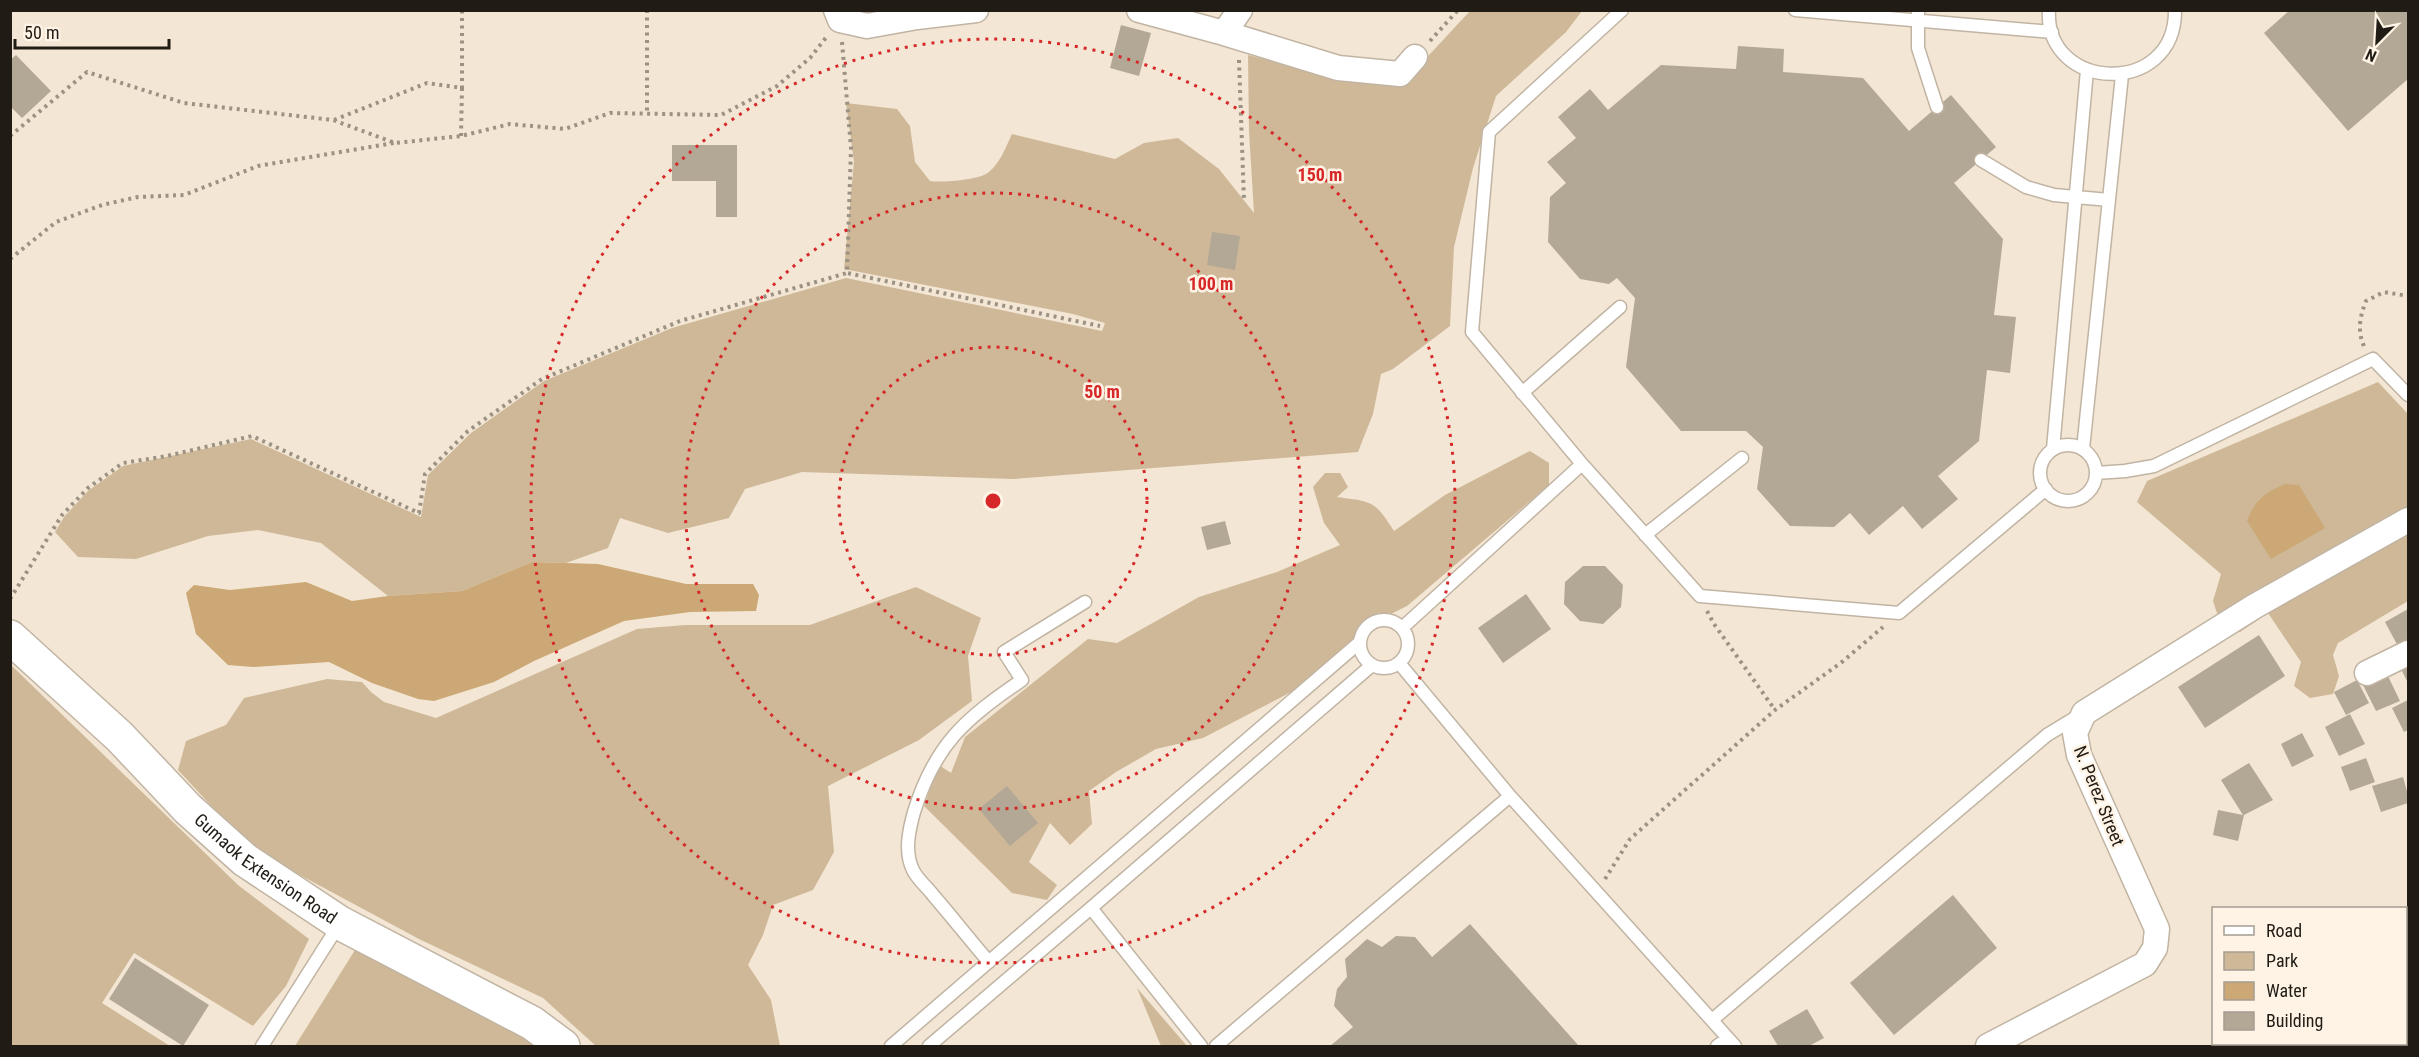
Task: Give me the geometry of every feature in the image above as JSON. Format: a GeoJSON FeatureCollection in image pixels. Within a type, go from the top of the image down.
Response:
{"type":"FeatureCollection","features":[{"type":"Feature","properties":{"kind":"street"},"geometry":{"type":"LineString","coordinates":[[838,16],[867,26],[976,10]]}},
{"type":"Feature","properties":{"kind":"street"},"geometry":{"type":"LineString","coordinates":[[1139,10],[1338,68],[1400,74],[1415,57]]}},
{"type":"Feature","properties":{"kind":"street"},"geometry":{"type":"LineString","coordinates":[[1224,33],[1240,10]]}},
{"type":"Feature","properties":{"kind":"street"},"geometry":{"type":"LineString","coordinates":[[2084,713],[2255,606],[2409,520]]}},
{"type":"Feature","properties":{"kind":"street","name":"Gumaok Extension Road"},"geometry":{"type":"LineString","coordinates":[[10,638],[120,737],[188,809],[245,860],[340,923],[532,1023],[563,1047]]}},
{"type":"Feature","properties":{"kind":"street"},"geometry":{"type":"LineString","coordinates":[[2367,673],[2409,652]]}},
{"type":"Feature","properties":{"kind":"street","name":"N. Perez Street"},"geometry":{"type":"LineString","coordinates":[[1988,1047],[2145,964],[2155,948],[2157,929],[2079,755],[2075,733],[2084,713]]}},
{"type":"Feature","properties":{"kind":"lane"},"geometry":{"type":"LineString","coordinates":[[1622,10],[1489,132],[1472,332],[1582,464],[1700,596],[1899,614],[2046,489]]}},
{"type":"Feature","properties":{"kind":"lane"},"geometry":{"type":"LineString","coordinates":[[1795,10],[1918,16],[2052,32]]}},
{"type":"Feature","properties":{"kind":"lane"},"geometry":{"type":"LineString","coordinates":[[2049,10],[2052,32],[2060,48],[2072,61],[2087,70],[2104,75],[2122,75],[2141,69],[2157,57],[2169,41],[2175,22],[2175,10]]}},
{"type":"Feature","properties":{"kind":"lane"},"geometry":{"type":"LineString","coordinates":[[1918,16],[1918,48],[1937,107]]}},
{"type":"Feature","properties":{"kind":"lane"},"geometry":{"type":"LineString","coordinates":[[2053,449],[2087,70]]}},
{"type":"Feature","properties":{"kind":"lane"},"geometry":{"type":"LineString","coordinates":[[2083,449],[2122,75]]}},
{"type":"Feature","properties":{"kind":"lane"},"geometry":{"type":"LineString","coordinates":[[1981,160],[2026,187],[2075,198],[2109,200]]}},
{"type":"Feature","properties":{"kind":"lane"},"geometry":{"type":"LineString","coordinates":[[1522,393],[1620,307]]}},
{"type":"Feature","properties":{"kind":"lane"},"geometry":{"type":"LineString","coordinates":[[2096,473],[2154,466],[2373,359],[2409,395]]}},
{"type":"Feature","properties":{"kind":"lane"},"geometry":{"type":"LineString","coordinates":[[2068,445],[2083,449],[2090,455],[2096,473],[2091,489],[2077,499],[2059,499],[2046,489],[2040,472],[2046,455],[2053,449],[2068,445]]}},
{"type":"Feature","properties":{"kind":"lane"},"geometry":{"type":"LineString","coordinates":[[1645,535],[1742,458]]}},
{"type":"Feature","properties":{"kind":"lane"},"geometry":{"type":"LineString","coordinates":[[1402,628],[1582,464]]}},
{"type":"Feature","properties":{"kind":"lane"},"geometry":{"type":"LineString","coordinates":[[989,962],[913,870],[908,849],[909,829],[929,770],[941,751],[972,718],[1022,680],[1004,651],[1085,602]]}},
{"type":"Feature","properties":{"kind":"lane"},"geometry":{"type":"LineString","coordinates":[[891,1047],[1360,642],[1368,627],[1384,620],[1394,622],[1407,636],[1408,646],[1406,655],[1399,663],[1381,668],[1372,664],[1361,651],[1360,642]]}},
{"type":"Feature","properties":{"kind":"lane"},"geometry":{"type":"LineString","coordinates":[[1399,663],[1510,796],[1732,1042],[1718,1047]]}},
{"type":"Feature","properties":{"kind":"lane"},"geometry":{"type":"LineString","coordinates":[[929,1047],[1372,664]]}},
{"type":"Feature","properties":{"kind":"lane"},"geometry":{"type":"LineString","coordinates":[[1712,1020],[2047,735],[2084,713]]}},
{"type":"Feature","properties":{"kind":"lane"},"geometry":{"type":"LineString","coordinates":[[1216,1047],[1510,796]]}},
{"type":"Feature","properties":{"kind":"lane"},"geometry":{"type":"LineString","coordinates":[[1091,908],[1201,1047]]}},
{"type":"Feature","properties":{"kind":"lane"},"geometry":{"type":"LineString","coordinates":[[262,1047],[340,923]]}},
{"type":"Feature","properties":{"kind":"path"},"geometry":{"type":"LineString","coordinates":[[461,136],[462,10]]}},
{"type":"Feature","properties":{"kind":"path"},"geometry":{"type":"LineString","coordinates":[[646,10],[647,113]]}},
{"type":"Feature","properties":{"kind":"path"},"geometry":{"type":"LineString","coordinates":[[1415,57],[1458,10]]}},
{"type":"Feature","properties":{"kind":"path"},"geometry":{"type":"LineString","coordinates":[[10,259],[56,222],[102,205],[138,197],[184,195],[258,166],[395,143],[461,136],[510,124],[566,129],[610,113],[721,115],[777,86],[810,58],[838,16]]}},
{"type":"Feature","properties":{"kind":"path"},"geometry":{"type":"LineString","coordinates":[[838,16],[851,148],[848,273]]}},
{"type":"Feature","properties":{"kind":"path"},"geometry":{"type":"LineString","coordinates":[[1224,33],[1237,42],[1239,50],[1244,201]]}},
{"type":"Feature","properties":{"kind":"path"},"geometry":{"type":"LineString","coordinates":[[10,136],[87,72],[184,103],[333,120],[395,143]]}},
{"type":"Feature","properties":{"kind":"path"},"geometry":{"type":"LineString","coordinates":[[333,120],[427,83],[462,88]]}},
{"type":"Feature","properties":{"kind":"path"},"geometry":{"type":"LineString","coordinates":[[10,599],[62,515],[88,488],[123,463],[167,456],[252,436],[419,513],[425,474],[468,431],[542,379],[680,321],[848,273],[1101,326]]}},
{"type":"Feature","properties":{"kind":"path"},"geometry":{"type":"LineString","coordinates":[[2373,359],[2360,338],[2361,312],[2366,302],[2384,292],[2409,296]]}},
{"type":"Feature","properties":{"kind":"path"},"geometry":{"type":"LineString","coordinates":[[1700,596],[1714,624],[1775,710]]}},
{"type":"Feature","properties":{"kind":"path"},"geometry":{"type":"LineString","coordinates":[[1596,892],[1630,839],[1775,710],[1842,662],[1899,614]]}},
{"type":"Feature","properties":{"kind":"green space"},"geometry":{"type":"Polygon","coordinates":[[[1470,11],[1582,11],[1566,32],[1496,96],[1473,168],[1454,247],[1450,326],[1393,369],[1381,374],[1373,414],[1358,452],[1014,479],[802,472],[745,489],[729,518],[668,533],[620,518],[608,548],[566,563],[532,562],[462,591],[388,596],[321,543],[258,530],[208,536],[136,559],[78,557],[55,532],[64,517],[88,491],[123,466],[251,439],[421,517],[428,475],[471,433],[544,381],[672,328],[846,278],[1102,331],[1105,323],[1073,314],[844,269],[854,162],[846,103],[897,109],[910,126],[915,162],[930,181],[942,182],[974,178],[986,174],[998,161],[1012,134],[1115,159],[1144,143],[1178,138],[1219,169],[1254,213],[1249,131],[1248,55],[1335,77],[1404,82],[1470,11]]]}},
{"type":"Feature","properties":{"kind":"green space"},"geometry":{"type":"Polygon","coordinates":[[[2378,382],[2408,414],[2408,601],[2338,643],[2333,655],[2339,676],[2333,694],[2310,698],[2294,686],[2301,662],[2268,613],[2240,632],[2219,619],[2213,601],[2221,574],[2137,502],[2147,481],[2378,382]]]}},
{"type":"Feature","properties":{"kind":"green space"},"geometry":{"type":"Polygon","coordinates":[[[1530,451],[1549,463],[1549,485],[1407,606],[1375,622],[1318,678],[1203,738],[1156,749],[1116,772],[1089,791],[1092,824],[1070,845],[1050,823],[1029,862],[1057,885],[1047,900],[1012,893],[924,806],[939,765],[951,773],[965,737],[1088,639],[1117,643],[1199,597],[1277,572],[1340,545],[1324,523],[1313,487],[1325,473],[1340,473],[1348,487],[1337,497],[1372,504],[1382,513],[1394,531],[1445,495],[1530,451]]]}},
{"type":"Feature","properties":{"kind":"green space"},"geometry":{"type":"Polygon","coordinates":[[[916,587],[981,618],[968,656],[972,701],[919,740],[828,786],[834,852],[813,890],[773,905],[763,935],[748,965],[771,1000],[780,1046],[596,1046],[543,998],[419,939],[272,860],[229,825],[178,770],[186,741],[226,725],[244,698],[327,679],[362,682],[384,702],[436,718],[637,629],[685,625],[810,625],[916,587]]]}},
{"type":"Feature","properties":{"kind":"green space"},"geometry":{"type":"Polygon","coordinates":[[[11,665],[238,885],[309,939],[286,986],[253,1026],[134,953],[102,1003],[170,1046],[11,1046],[11,665]]]}},
{"type":"Feature","properties":{"kind":"green space"},"geometry":{"type":"Polygon","coordinates":[[[355,950],[471,1004],[541,1046],[295,1046],[355,950]]]}},
{"type":"Feature","properties":{"kind":"green space"},"geometry":{"type":"Polygon","coordinates":[[[1137,988],[1187,1046],[1161,1046],[1137,988]]]}},
{"type":"Feature","properties":{"kind":"water"},"geometry":{"type":"Polygon","coordinates":[[[2285,484],[2299,485],[2325,528],[2271,559],[2247,521],[2261,498],[2285,484]]]}},
{"type":"Feature","properties":{"kind":"water"},"geometry":{"type":"Polygon","coordinates":[[[532,562],[598,564],[686,584],[753,584],[759,595],[756,611],[690,612],[624,621],[534,661],[494,682],[434,701],[418,699],[372,683],[329,662],[253,667],[228,665],[196,634],[186,593],[194,585],[230,590],[306,582],[352,601],[462,591],[532,562]]]}},
{"type":"Feature","properties":{"kind":"building"},"geometry":{"type":"Polygon","coordinates":[[[2290,10],[2408,10],[2408,79],[2348,131],[2264,33],[2290,10]]]}},
{"type":"Feature","properties":{"kind":"building"},"geometry":{"type":"Polygon","coordinates":[[[1121,25],[1151,33],[1139,76],[1110,68],[1121,25]]]}},
{"type":"Feature","properties":{"kind":"building"},"geometry":{"type":"Polygon","coordinates":[[[1738,46],[1784,49],[1783,72],[1863,78],[1909,131],[1951,95],[1996,147],[1954,183],[2003,239],[1994,315],[2016,317],[2010,373],[1987,370],[1979,441],[1938,476],[1958,499],[1922,529],[1903,506],[1869,535],[1850,513],[1834,527],[1790,526],[1757,489],[1763,447],[1746,431],[1681,431],[1626,367],[1635,298],[1617,278],[1609,284],[1580,279],[1548,242],[1550,197],[1566,183],[1547,162],[1576,138],[1558,117],[1590,89],[1608,110],[1661,65],[1736,69],[1738,46]]]}},
{"type":"Feature","properties":{"kind":"building"},"geometry":{"type":"Polygon","coordinates":[[[16,55],[51,91],[22,118],[10,106],[10,60],[16,55]]]}},
{"type":"Feature","properties":{"kind":"building"},"geometry":{"type":"Polygon","coordinates":[[[672,145],[737,145],[737,217],[716,217],[716,181],[672,181],[672,145]]]}},
{"type":"Feature","properties":{"kind":"building"},"geometry":{"type":"Polygon","coordinates":[[[1212,232],[1240,236],[1235,270],[1207,265],[1212,232]]]}},
{"type":"Feature","properties":{"kind":"building"},"geometry":{"type":"Polygon","coordinates":[[[1225,521],[1231,544],[1207,550],[1201,527],[1225,521]]]}},
{"type":"Feature","properties":{"kind":"building"},"geometry":{"type":"Polygon","coordinates":[[[1583,566],[1605,566],[1623,585],[1621,607],[1603,624],[1580,621],[1564,604],[1565,582],[1583,566]]]}},
{"type":"Feature","properties":{"kind":"building"},"geometry":{"type":"Polygon","coordinates":[[[1526,594],[1551,629],[1503,663],[1478,628],[1526,594]]]}},
{"type":"Feature","properties":{"kind":"building"},"geometry":{"type":"Polygon","coordinates":[[[2408,609],[2408,646],[2400,650],[2385,622],[2408,609]]]}},
{"type":"Feature","properties":{"kind":"building"},"geometry":{"type":"Polygon","coordinates":[[[2259,635],[2285,676],[2205,728],[2178,687],[2259,635]]]}},
{"type":"Feature","properties":{"kind":"building"},"geometry":{"type":"Polygon","coordinates":[[[2408,660],[2408,683],[2399,665],[2408,660]]]}},
{"type":"Feature","properties":{"kind":"building"},"geometry":{"type":"Polygon","coordinates":[[[2386,672],[2400,701],[2376,711],[2362,683],[2386,672]]]}},
{"type":"Feature","properties":{"kind":"building"},"geometry":{"type":"Polygon","coordinates":[[[2357,680],[2369,703],[2346,715],[2334,692],[2357,680]]]}},
{"type":"Feature","properties":{"kind":"building"},"geometry":{"type":"Polygon","coordinates":[[[2408,700],[2408,730],[2404,732],[2392,708],[2408,700]]]}},
{"type":"Feature","properties":{"kind":"building"},"geometry":{"type":"Polygon","coordinates":[[[2350,714],[2365,744],[2339,756],[2325,727],[2350,714]]]}},
{"type":"Feature","properties":{"kind":"building"},"geometry":{"type":"Polygon","coordinates":[[[2302,733],[2314,756],[2292,767],[2281,744],[2302,733]]]}},
{"type":"Feature","properties":{"kind":"building"},"geometry":{"type":"Polygon","coordinates":[[[2366,758],[2375,782],[2350,791],[2341,767],[2366,758]]]}},
{"type":"Feature","properties":{"kind":"building"},"geometry":{"type":"Polygon","coordinates":[[[2249,763],[2273,800],[2244,815],[2238,841],[2213,835],[2218,810],[2243,815],[2221,780],[2249,763]]]}},
{"type":"Feature","properties":{"kind":"building"},"geometry":{"type":"Polygon","coordinates":[[[2403,777],[2408,803],[2381,812],[2372,786],[2403,777]]]}},
{"type":"Feature","properties":{"kind":"building"},"geometry":{"type":"Polygon","coordinates":[[[1007,786],[1038,823],[1010,846],[979,809],[1007,786]]]}},
{"type":"Feature","properties":{"kind":"building"},"geometry":{"type":"Polygon","coordinates":[[[1953,895],[1997,948],[1894,1035],[1850,983],[1953,895]]]}},
{"type":"Feature","properties":{"kind":"building"},"geometry":{"type":"Polygon","coordinates":[[[1470,924],[1579,1046],[1330,1046],[1353,1027],[1334,1006],[1337,989],[1347,977],[1345,959],[1367,939],[1382,947],[1396,936],[1415,937],[1432,957],[1470,924]]]}},
{"type":"Feature","properties":{"kind":"building"},"geometry":{"type":"Polygon","coordinates":[[[135,958],[209,1005],[183,1046],[109,999],[135,958]]]}},
{"type":"Feature","properties":{"kind":"building"},"geometry":{"type":"Polygon","coordinates":[[[1807,1009],[1824,1038],[1809,1046],[1778,1046],[1769,1031],[1807,1009]]]}}]}
